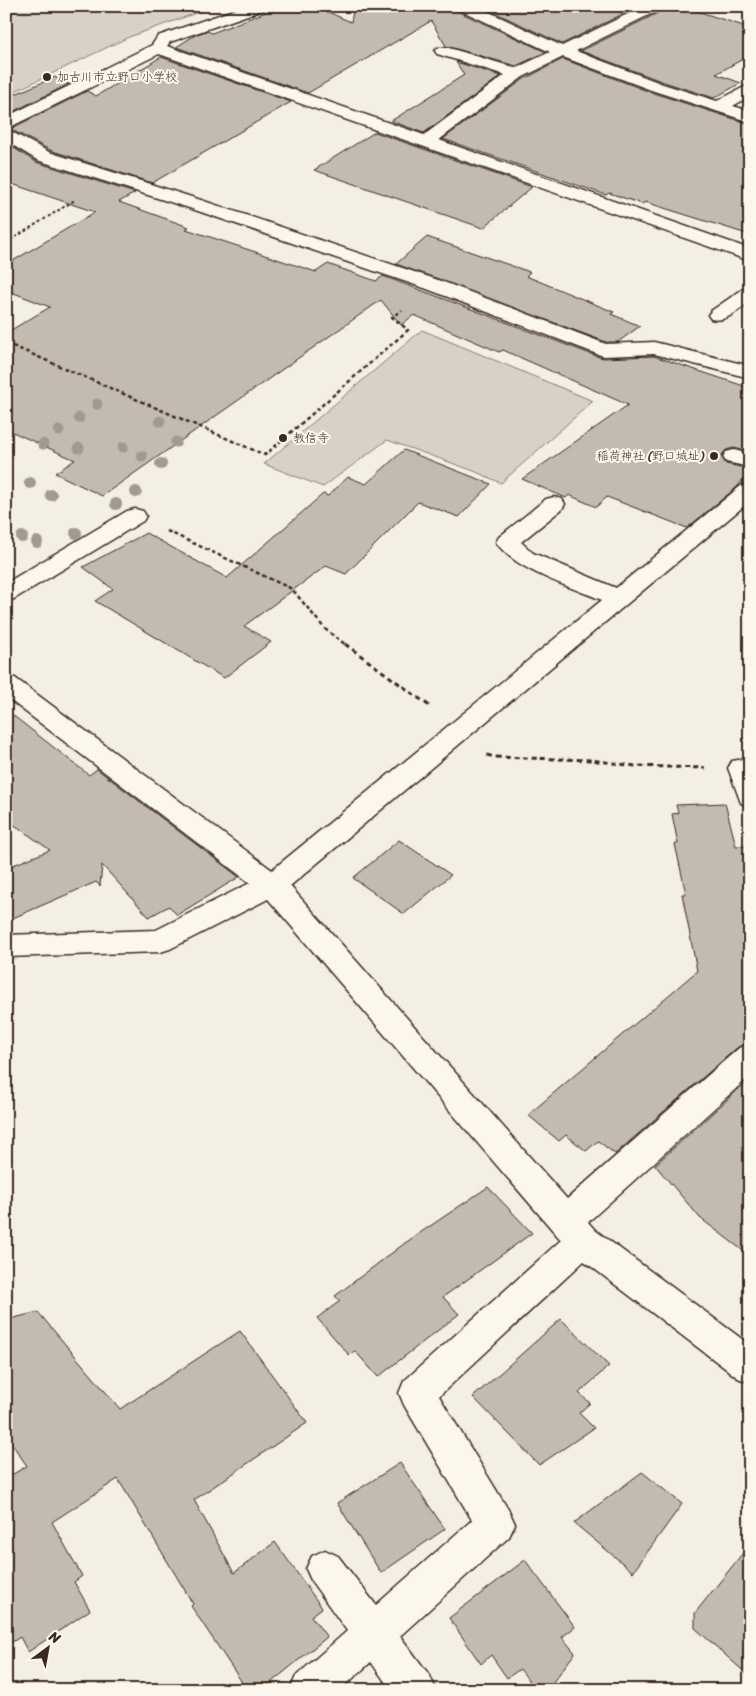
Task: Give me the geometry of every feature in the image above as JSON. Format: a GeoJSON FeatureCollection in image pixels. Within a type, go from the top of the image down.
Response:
{"type":"FeatureCollection","features":[{"type":"Feature","properties":{"kind":"street"},"geometry":{"type":"LineString","coordinates":[[6,124],[158,48],[164,39],[260,6]]}},
{"type":"Feature","properties":{"kind":"street"},"geometry":{"type":"LineString","coordinates":[[463,6],[563,52],[750,117]]}},
{"type":"Feature","properties":{"kind":"street"},"geometry":{"type":"LineString","coordinates":[[426,142],[517,74],[656,6]]}},
{"type":"Feature","properties":{"kind":"street"},"geometry":{"type":"LineString","coordinates":[[158,48],[750,255]]}},
{"type":"Feature","properties":{"kind":"street"},"geometry":{"type":"LineString","coordinates":[[443,51],[517,74]]}},
{"type":"Feature","properties":{"kind":"street"},"geometry":{"type":"LineString","coordinates":[[719,107],[750,89]]}},
{"type":"Feature","properties":{"kind":"street"},"geometry":{"type":"LineString","coordinates":[[6,108],[24,116]]}},
{"type":"Feature","properties":{"kind":"street"},"geometry":{"type":"LineString","coordinates":[[6,134],[44,156],[195,204],[434,285],[511,306],[604,350],[654,348],[750,372]]}},
{"type":"Feature","properties":{"kind":"street"},"geometry":{"type":"LineString","coordinates":[[718,315],[750,294]]}},
{"type":"Feature","properties":{"kind":"street"},"geometry":{"type":"LineString","coordinates":[[488,322],[511,306]]}},
{"type":"Feature","properties":{"kind":"street"},"geometry":{"type":"LineString","coordinates":[[6,946],[160,941],[272,885],[750,490]]}},
{"type":"Feature","properties":{"kind":"street"},"geometry":{"type":"LineString","coordinates":[[554,504],[507,542],[525,558],[620,599]]}},
{"type":"Feature","properties":{"kind":"street"},"geometry":{"type":"LineString","coordinates":[[6,594],[135,516]]}},
{"type":"Feature","properties":{"kind":"street"},"geometry":{"type":"LineString","coordinates":[[6,684],[272,885],[574,1231],[750,1366]]}},
{"type":"Feature","properties":{"kind":"street"},"geometry":{"type":"LineString","coordinates":[[745,768],[750,796]]}},
{"type":"Feature","properties":{"kind":"street"},"geometry":{"type":"LineString","coordinates":[[310,1690],[496,1524],[417,1393],[574,1231],[750,1057]]}},
{"type":"Feature","properties":{"kind":"street"},"geometry":{"type":"LineString","coordinates":[[325,1569],[416,1690]]}},
{"type":"Feature","properties":{"kind":"path"},"geometry":{"type":"LineString","coordinates":[[6,243],[111,177]]}},
{"type":"Feature","properties":{"kind":"path"},"geometry":{"type":"LineString","coordinates":[[6,343],[265,455],[408,330],[392,317],[434,285]]}},
{"type":"Feature","properties":{"kind":"path"},"geometry":{"type":"LineString","coordinates":[[135,516],[292,588],[324,629],[453,736],[494,757],[591,760],[667,768],[745,768]]}},
{"type":"Feature","properties":{"kind":"shaded area","name":"加古川市立野口小学校"},"geometry":{"type":"Polygon","coordinates":[[[6,6],[216,6],[129,37],[7,95],[6,6]]]}},
{"type":"Feature","properties":{"kind":"shaded area"},"geometry":{"type":"Polygon","coordinates":[[[422,330],[593,401],[501,483],[474,471],[387,440],[323,487],[264,464],[422,330]]]}},
{"type":"Feature","properties":{"kind":"building"},"geometry":{"type":"Polygon","coordinates":[[[281,6],[314,6],[351,22],[354,6],[454,6],[457,11],[546,52],[516,66],[446,46],[431,21],[308,93],[176,47],[197,34],[207,31],[212,33],[281,6]]]}},
{"type":"Feature","properties":{"kind":"building"},"geometry":{"type":"Polygon","coordinates":[[[481,6],[639,6],[562,44],[481,6]]]}},
{"type":"Feature","properties":{"kind":"building"},"geometry":{"type":"Polygon","coordinates":[[[665,6],[681,6],[750,28],[750,55],[716,74],[741,83],[714,98],[664,82],[581,51],[662,11],[665,6]]]}},
{"type":"Feature","properties":{"kind":"building"},"geometry":{"type":"Polygon","coordinates":[[[161,57],[291,102],[152,183],[50,150],[10,129],[87,91],[96,96],[161,57]]]}},
{"type":"Feature","properties":{"kind":"building"},"geometry":{"type":"Polygon","coordinates":[[[563,59],[650,92],[750,124],[750,235],[645,202],[642,204],[609,193],[606,195],[443,139],[524,79],[563,59]]]}},
{"type":"Feature","properties":{"kind":"building"},"geometry":{"type":"Polygon","coordinates":[[[456,62],[501,76],[424,133],[391,121],[464,75],[456,62]]]}},
{"type":"Feature","properties":{"kind":"building"},"geometry":{"type":"Polygon","coordinates":[[[55,77],[69,84],[6,115],[6,98],[55,77]]]}},
{"type":"Feature","properties":{"kind":"building"},"geometry":{"type":"Polygon","coordinates":[[[375,132],[532,187],[483,228],[314,170],[375,132]]]}},
{"type":"Feature","properties":{"kind":"building"},"geometry":{"type":"Polygon","coordinates":[[[6,143],[36,162],[135,193],[119,202],[189,227],[186,229],[316,272],[328,264],[376,281],[383,276],[596,356],[604,358],[654,356],[750,388],[750,452],[734,448],[726,450],[721,456],[726,464],[750,469],[750,471],[737,487],[687,528],[607,497],[596,507],[569,495],[566,498],[522,479],[628,405],[503,350],[499,352],[414,315],[401,325],[381,300],[102,496],[55,473],[75,460],[6,429],[6,333],[50,307],[6,290],[6,265],[95,212],[6,182],[6,143]]]}},
{"type":"Feature","properties":{"kind":"building"},"geometry":{"type":"Polygon","coordinates":[[[427,237],[530,272],[526,276],[614,312],[611,314],[640,326],[618,342],[606,342],[396,264],[427,237]]]}},
{"type":"Feature","properties":{"kind":"building"},"geometry":{"type":"Polygon","coordinates":[[[404,450],[491,484],[459,517],[418,502],[346,574],[326,566],[244,626],[271,642],[224,678],[95,601],[113,589],[83,567],[146,533],[227,578],[323,494],[328,496],[348,477],[366,484],[404,450]]]}},
{"type":"Feature","properties":{"kind":"building"},"geometry":{"type":"Polygon","coordinates":[[[6,710],[89,775],[97,769],[239,877],[177,915],[169,906],[149,917],[102,865],[100,886],[96,882],[6,921],[6,868],[50,850],[6,819],[6,710]]]}},
{"type":"Feature","properties":{"kind":"building"},"geometry":{"type":"Polygon","coordinates":[[[725,803],[736,846],[750,846],[750,1042],[738,1047],[615,1154],[598,1141],[586,1151],[566,1135],[559,1141],[528,1115],[697,971],[682,894],[686,894],[675,844],[678,844],[672,814],[678,813],[676,805],[725,803]]]}},
{"type":"Feature","properties":{"kind":"building"},"geometry":{"type":"Polygon","coordinates":[[[399,840],[451,875],[404,914],[353,878],[399,840]]]}},
{"type":"Feature","properties":{"kind":"building"},"geometry":{"type":"Polygon","coordinates":[[[750,1079],[750,1256],[700,1218],[655,1165],[750,1079]]]}},
{"type":"Feature","properties":{"kind":"building"},"geometry":{"type":"Polygon","coordinates":[[[488,1187],[532,1233],[443,1297],[459,1314],[378,1377],[355,1351],[349,1355],[317,1318],[340,1301],[335,1296],[405,1243],[488,1187]]]}},
{"type":"Feature","properties":{"kind":"building"},"geometry":{"type":"Polygon","coordinates":[[[38,1312],[120,1409],[240,1331],[307,1423],[194,1500],[234,1573],[275,1542],[322,1608],[311,1616],[327,1637],[262,1690],[247,1690],[191,1606],[193,1604],[118,1479],[52,1522],[82,1576],[74,1582],[90,1610],[28,1652],[20,1637],[6,1646],[6,1478],[27,1466],[6,1435],[6,1320],[38,1312]]]}},
{"type":"Feature","properties":{"kind":"building"},"geometry":{"type":"Polygon","coordinates":[[[561,1319],[609,1366],[579,1393],[590,1403],[579,1413],[594,1428],[539,1465],[473,1397],[561,1319]]]}},
{"type":"Feature","properties":{"kind":"building"},"geometry":{"type":"Polygon","coordinates":[[[400,1463],[445,1529],[381,1573],[337,1503],[400,1463]]]}},
{"type":"Feature","properties":{"kind":"building"},"geometry":{"type":"Polygon","coordinates":[[[642,1472],[682,1504],[633,1572],[574,1523],[642,1472]]]}},
{"type":"Feature","properties":{"kind":"building"},"geometry":{"type":"Polygon","coordinates":[[[750,1544],[750,1677],[695,1628],[695,1613],[750,1544]]]}},
{"type":"Feature","properties":{"kind":"building"},"geometry":{"type":"Polygon","coordinates":[[[525,1560],[575,1627],[562,1637],[575,1653],[547,1690],[536,1690],[520,1669],[507,1678],[491,1655],[481,1664],[449,1618],[525,1560]]]}},
{"type":"Feature","properties":{"kind":"place","name":"加古川市立野口小学校"},"geometry":{"type":"Point","coordinates":[47,77]}},
{"type":"Feature","properties":{"kind":"place","name":"教信寺"},"geometry":{"type":"Point","coordinates":[283,438]}},
{"type":"Feature","properties":{"kind":"place","name":"稲荷神社 (野口城址)"},"geometry":{"type":"Point","coordinates":[714,456]}}]}
